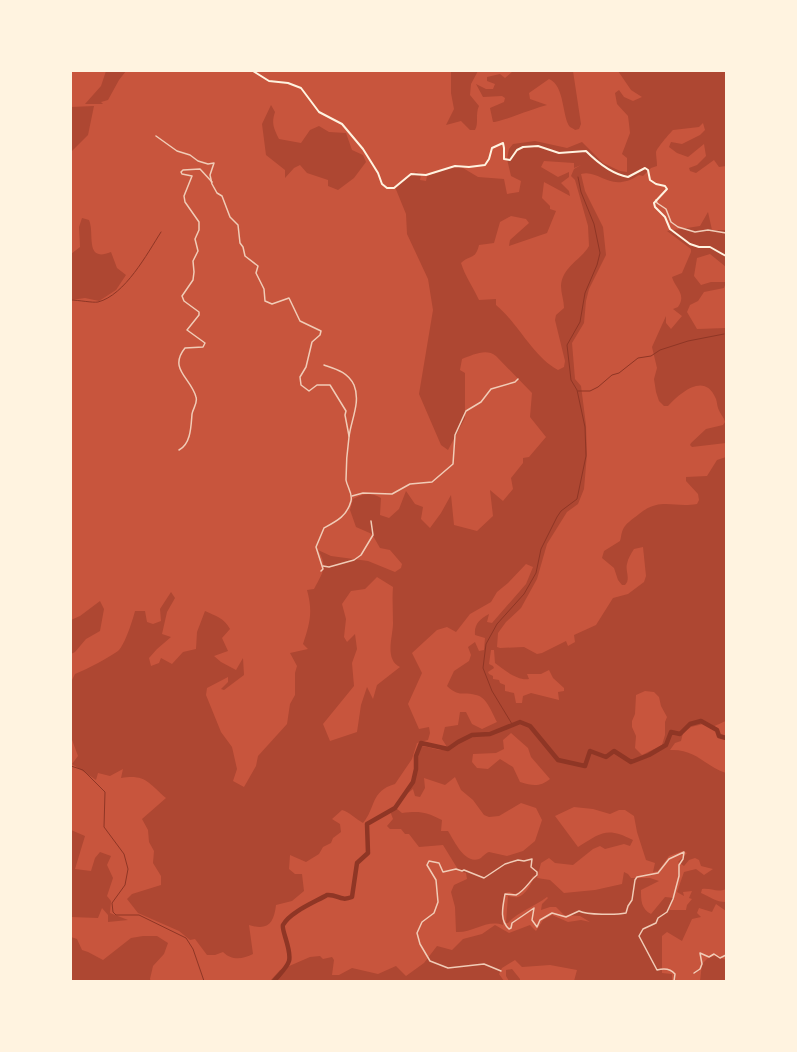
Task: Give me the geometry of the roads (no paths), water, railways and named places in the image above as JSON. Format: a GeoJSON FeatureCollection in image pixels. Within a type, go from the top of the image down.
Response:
{"type":"FeatureCollection","features":[{"type":"Feature","properties":{"kind":"main road"},"geometry":{"type":"LineString","coordinates":[[253,71],[269,81],[288,83],[301,88],[319,112],[342,124],[364,149],[378,173],[382,184],[387,188],[394,188],[412,174],[426,175],[455,166],[469,167],[485,165],[489,160],[492,148],[502,143],[504,148],[504,159],[510,160],[517,150],[523,147],[538,146],[559,152],[586,151],[602,165],[621,175],[628,177],[645,168],[648,170],[650,180],[656,184],[665,186],[667,189],[656,200],[655,207],[662,212],[670,229],[690,244],[699,247],[710,247],[726,256]]}},
{"type":"Feature","properties":{"kind":"street"},"geometry":{"type":"LineString","coordinates":[[156,136],[177,151],[190,155],[198,162],[208,164],[214,163],[210,175],[212,182],[217,193],[222,196],[230,217],[238,225],[240,243],[245,256],[258,266],[256,273],[264,289],[266,301],[272,304],[289,298],[300,321],[321,331],[320,335],[312,342],[306,367],[300,377],[301,384],[309,391],[317,385],[330,385],[346,411],[345,415],[349,436]]}},
{"type":"Feature","properties":{"kind":"street"},"geometry":{"type":"LineString","coordinates":[[179,450],[186,442],[197,398],[193,387],[182,374],[178,361],[185,348],[203,347],[205,343],[187,330],[199,316],[199,312],[184,300],[182,296],[193,280],[193,261],[198,251],[195,239],[199,230],[199,222],[185,202],[184,196],[192,176],[182,174],[181,172],[183,170],[200,169],[212,182]]}},
{"type":"Feature","properties":{"kind":"street"},"geometry":{"type":"LineString","coordinates":[[656,200],[657,203],[666,209],[671,222],[678,227],[695,232],[708,230],[726,233]]}},
{"type":"Feature","properties":{"kind":"street"},"geometry":{"type":"LineString","coordinates":[[321,571],[323,566],[316,547],[321,534],[324,528],[342,518],[352,496],[346,480],[349,436],[356,402],[354,386],[346,374],[324,365]]}},
{"type":"Feature","properties":{"kind":"street"},"geometry":{"type":"LineString","coordinates":[[352,496],[363,493],[392,494],[410,484],[422,484],[436,480],[453,464],[455,435],[466,412],[481,402],[491,389],[515,382],[518,379]]}},
{"type":"Feature","properties":{"kind":"street"},"geometry":{"type":"LineString","coordinates":[[323,566],[329,567],[344,561],[354,560],[361,555],[373,535],[371,521]]}},
{"type":"Feature","properties":{"kind":"street"},"geometry":{"type":"LineString","coordinates":[[501,971],[484,964],[448,968],[430,961],[420,944],[417,933],[422,922],[434,913],[438,902],[436,880],[427,865],[429,861],[439,863],[443,872],[456,869],[462,871],[464,870],[484,878],[505,864],[518,860],[524,862],[532,859],[531,867],[537,872],[537,875],[532,878],[530,885],[521,893],[516,895],[505,894],[502,912],[503,922],[509,929],[511,928],[512,923],[534,908],[532,920],[537,927],[540,920],[552,913],[566,917],[579,911],[587,914],[594,912],[626,913],[632,900],[635,880],[637,877],[658,873],[669,859],[684,852],[683,859],[679,865],[679,876],[675,893],[667,912],[658,918],[656,923],[642,929],[639,936],[657,970],[668,969],[673,972],[675,974],[674,981]]}},
{"type":"Feature","properties":{"kind":"street"},"geometry":{"type":"LineString","coordinates":[[694,973],[700,969],[702,964],[700,953],[709,958],[714,954],[720,958],[726,955]]}},
{"type":"Feature","properties":{"kind":"waterway"},"geometry":{"type":"LineString","coordinates":[[512,724],[492,691],[483,668],[486,644],[497,624],[524,594],[536,573],[541,549],[557,517],[561,511],[577,499],[586,456],[585,427],[577,390],[571,380],[567,345],[580,322],[585,293],[597,265],[600,253],[594,224],[581,192],[578,177]]}},
{"type":"Feature","properties":{"kind":"waterway"},"geometry":{"type":"LineString","coordinates":[[71,300],[98,302],[108,298],[126,283],[142,262],[161,232]]}},
{"type":"Feature","properties":{"kind":"waterway"},"geometry":{"type":"LineString","coordinates":[[578,391],[590,391],[598,387],[612,375],[619,373],[638,358],[651,356],[660,350],[688,341],[724,334]]}},
{"type":"Feature","properties":{"kind":"waterway"},"geometry":{"type":"LineString","coordinates":[[274,981],[288,964],[290,956],[283,928],[286,920],[327,895],[345,899],[352,897],[357,863],[368,853],[367,824],[395,808],[413,782],[416,769],[416,756],[421,743],[448,749],[472,735],[490,734],[520,722],[530,726],[558,760],[585,766],[590,751],[606,757],[614,751],[631,762],[649,755],[666,745],[671,732],[680,734],[690,724],[701,721],[717,730],[719,736],[726,738]]}},
{"type":"Feature","properties":{"kind":"waterway"},"geometry":{"type":"LineString","coordinates":[[71,766],[83,770],[105,792],[104,827],[124,854],[128,869],[125,885],[112,903],[113,912],[116,915],[139,915],[186,938],[193,949],[204,981]]}}]}
